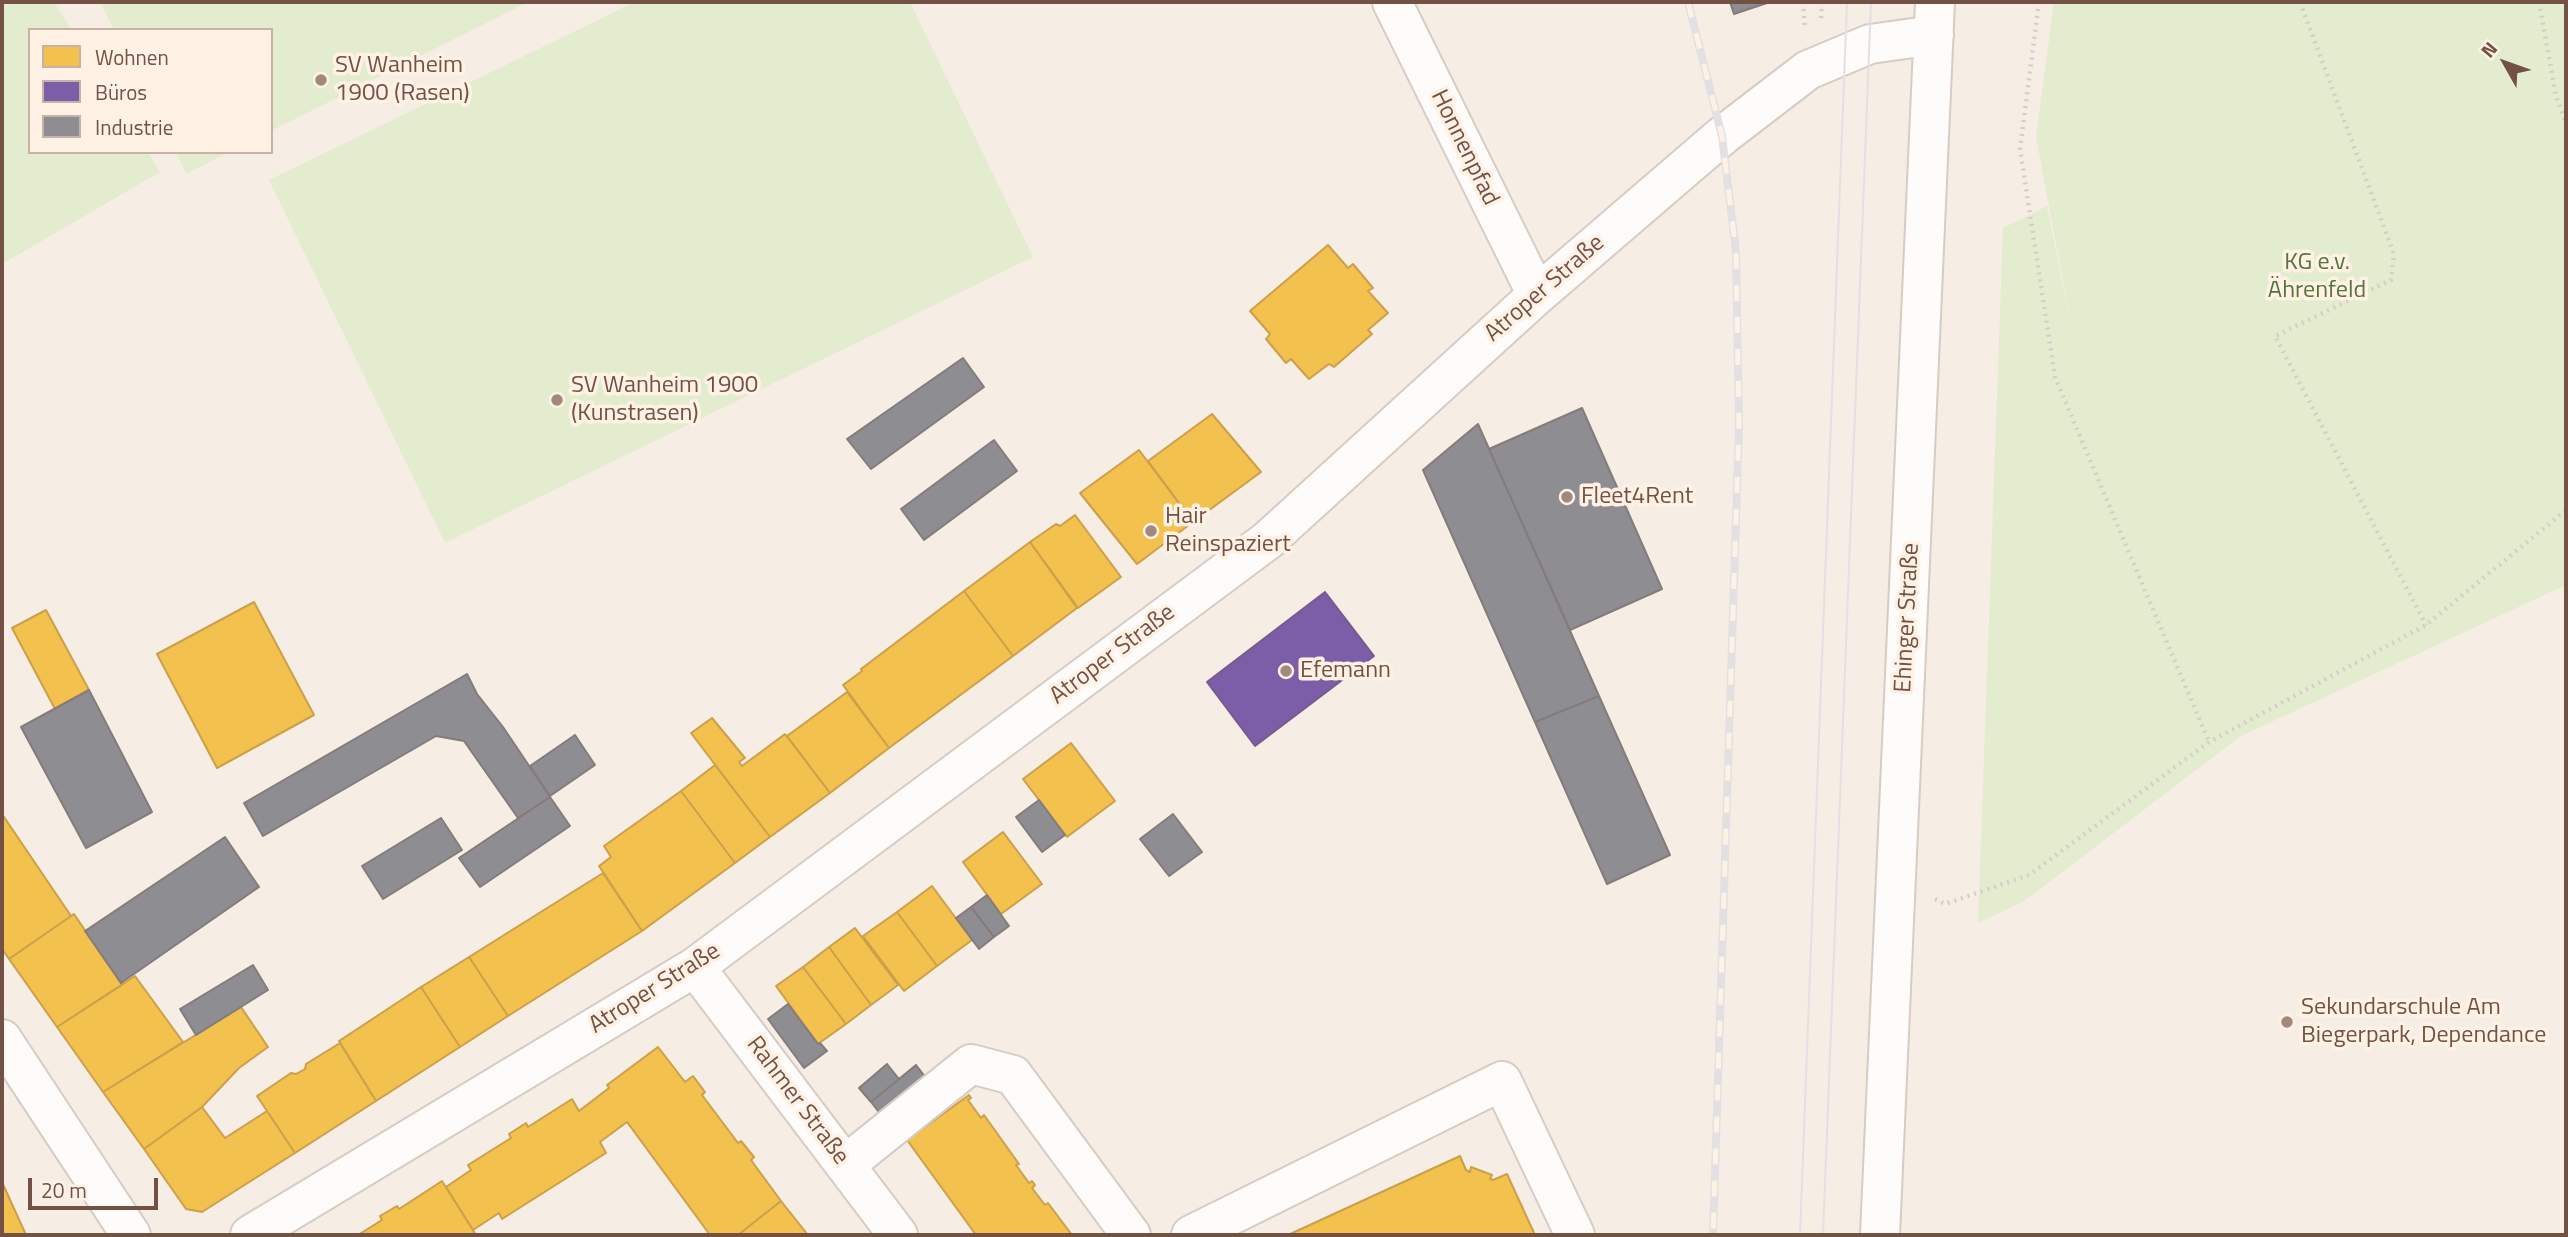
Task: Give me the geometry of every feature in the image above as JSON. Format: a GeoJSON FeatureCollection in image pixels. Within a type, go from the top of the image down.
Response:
{"type":"FeatureCollection","features":[{"type":"Feature","properties":{"kind":"street","name":"Honnenpfad"},"geometry":{"type":"LineString","coordinates":[[1392,2],[1537,295]]}},
{"type":"Feature","properties":{"kind":"street","name":"Atroper Straße"},"geometry":{"type":"LineString","coordinates":[[250,1235],[695,967],[1268,540],[1537,295],[1722,136],[1808,70],[1935,19]]}},
{"type":"Feature","properties":{"kind":"street","name":"Ehinger Straße"},"geometry":{"type":"LineString","coordinates":[[1880,1235],[1935,19]]}},
{"type":"Feature","properties":{"kind":"street","name":"Rahmer Straße"},"geometry":{"type":"LineString","coordinates":[[695,967],[898,1235]]}},
{"type":"Feature","properties":{"kind":"street"},"geometry":{"type":"LineString","coordinates":[[2,1039],[131,1235]]}},
{"type":"Feature","properties":{"kind":"street"},"geometry":{"type":"LineString","coordinates":[[845,1165],[971,1064],[1013,1075],[1131,1235]]}},
{"type":"Feature","properties":{"kind":"street"},"geometry":{"type":"LineString","coordinates":[[1191,1235],[1502,1081],[1575,1235]]}},
{"type":"Feature","properties":{"kind":"path"},"geometry":{"type":"LineString","coordinates":[[2039,2],[2020,149],[2055,377],[2210,742]]}},
{"type":"Feature","properties":{"kind":"path"},"geometry":{"type":"LineString","coordinates":[[2300,2],[2394,254],[2391,279],[2275,336],[2426,625]]}},
{"type":"Feature","properties":{"kind":"path"},"geometry":{"type":"LineString","coordinates":[[2539,2],[2556,96],[2566,123]]}},
{"type":"Feature","properties":{"kind":"path"},"geometry":{"type":"LineString","coordinates":[[1896,877],[1945,904],[2029,875],[2210,742],[2426,625],[2566,510]]}},
{"type":"Feature","properties":{"kind":"green space"},"geometry":{"type":"Polygon","coordinates":[[[2,2],[54,2],[71,28],[28,28],[28,154],[149,154],[160,172],[2,264],[2,2]]]}},
{"type":"Feature","properties":{"kind":"green space","name":"SV Wanheim 1900 (Rasen)"},"geometry":{"type":"Polygon","coordinates":[[[100,2],[528,2],[273,130],[273,28],[113,28],[100,2]]]}},
{"type":"Feature","properties":{"kind":"green space","name":"SV Wanheim 1900 (Kunstrasen)"},"geometry":{"type":"Polygon","coordinates":[[[635,2],[910,2],[1033,257],[445,543],[269,180],[635,2]]]}},
{"type":"Feature","properties":{"kind":"green space","name":"KG e.v. Ährenfeld"},"geometry":{"type":"Polygon","coordinates":[[[2054,2],[2566,2],[2566,585],[2241,736],[2023,902],[1978,923],[2003,228],[2047,206],[2072,330],[2036,137],[2054,2]]]}},
{"type":"Feature","properties":{"kind":"green space"},"geometry":{"type":"Polygon","coordinates":[[[177,154],[225,154],[186,174],[177,154]]]}},
{"type":"Feature","properties":{"kind":"building: Wohnen"},"geometry":{"type":"Polygon","coordinates":[[[1328,245],[1348,268],[1353,264],[1373,288],[1368,291],[1388,313],[1368,330],[1372,334],[1334,367],[1329,364],[1309,379],[1291,359],[1286,363],[1266,339],[1270,334],[1250,311],[1328,245]]]}},
{"type":"Feature","properties":{"kind":"building: Wohnen"},"geometry":{"type":"Polygon","coordinates":[[[1212,414],[1261,472],[1193,522],[1148,461],[1212,414]]]}},
{"type":"Feature","properties":{"kind":"building: Wohnen"},"geometry":{"type":"Polygon","coordinates":[[[1139,450],[1193,522],[1137,564],[1080,493],[1139,450]]]}},
{"type":"Feature","properties":{"kind":"building: Wohnen"},"geometry":{"type":"Polygon","coordinates":[[[1075,515],[1121,577],[1078,608],[1030,542],[1075,515]]]}},
{"type":"Feature","properties":{"kind":"building: Wohnen"},"geometry":{"type":"Polygon","coordinates":[[[1030,542],[1077,608],[1013,656],[964,591],[1030,542]]]}},
{"type":"Feature","properties":{"kind":"building: Wohnen"},"geometry":{"type":"Polygon","coordinates":[[[964,591],[1013,656],[889,748],[843,685],[964,591]]]}},
{"type":"Feature","properties":{"kind":"building: Wohnen"},"geometry":{"type":"Polygon","coordinates":[[[254,602],[314,715],[217,768],[157,654],[254,602]]]}},
{"type":"Feature","properties":{"kind":"building: Wohnen"},"geometry":{"type":"Polygon","coordinates":[[[46,610],[89,690],[55,709],[12,628],[46,610]]]}},
{"type":"Feature","properties":{"kind":"building: Wohnen"},"geometry":{"type":"Polygon","coordinates":[[[847,692],[889,748],[830,793],[787,736],[847,692]]]}},
{"type":"Feature","properties":{"kind":"building: Wohnen"},"geometry":{"type":"Polygon","coordinates":[[[712,718],[745,758],[739,762],[742,766],[785,734],[830,793],[770,837],[691,733],[712,718]]]}},
{"type":"Feature","properties":{"kind":"building: Wohnen"},"geometry":{"type":"Polygon","coordinates":[[[1071,743],[1115,801],[1067,837],[1023,779],[1071,743]]]}},
{"type":"Feature","properties":{"kind":"building: Wohnen"},"geometry":{"type":"Polygon","coordinates":[[[715,765],[770,837],[735,863],[681,791],[715,765]]]}},
{"type":"Feature","properties":{"kind":"building: Wohnen"},"geometry":{"type":"Polygon","coordinates":[[[681,791],[735,863],[642,931],[599,866],[611,857],[604,846],[681,791]]]}},
{"type":"Feature","properties":{"kind":"building: Wohnen"},"geometry":{"type":"Polygon","coordinates":[[[2,814],[71,916],[9,959],[2,949],[2,814]]]}},
{"type":"Feature","properties":{"kind":"building: Wohnen"},"geometry":{"type":"Polygon","coordinates":[[[1003,832],[1042,884],[1001,914],[963,862],[1003,832]]]}},
{"type":"Feature","properties":{"kind":"building: Wohnen"},"geometry":{"type":"Polygon","coordinates":[[[603,873],[642,931],[508,1016],[469,957],[603,873]]]}},
{"type":"Feature","properties":{"kind":"building: Wohnen"},"geometry":{"type":"Polygon","coordinates":[[[932,886],[972,940],[937,966],[897,912],[932,886]]]}},
{"type":"Feature","properties":{"kind":"building: Wohnen"},"geometry":{"type":"Polygon","coordinates":[[[897,912],[937,966],[904,991],[863,936],[897,912]]]}},
{"type":"Feature","properties":{"kind":"building: Wohnen"},"geometry":{"type":"Polygon","coordinates":[[[74,914],[122,985],[57,1027],[9,959],[74,914]]]}},
{"type":"Feature","properties":{"kind":"building: Wohnen"},"geometry":{"type":"Polygon","coordinates":[[[855,928],[898,985],[871,1005],[829,947],[855,928]]]}},
{"type":"Feature","properties":{"kind":"building: Wohnen"},"geometry":{"type":"Polygon","coordinates":[[[829,947],[871,1005],[846,1024],[803,967],[829,947]]]}},
{"type":"Feature","properties":{"kind":"building: Wohnen"},"geometry":{"type":"Polygon","coordinates":[[[469,957],[508,1016],[460,1047],[421,987],[469,957]]]}},
{"type":"Feature","properties":{"kind":"building: Wohnen"},"geometry":{"type":"Polygon","coordinates":[[[803,967],[846,1024],[818,1044],[776,986],[803,967]]]}},
{"type":"Feature","properties":{"kind":"building: Wohnen"},"geometry":{"type":"Polygon","coordinates":[[[135,976],[183,1042],[103,1092],[57,1027],[135,976]]]}},
{"type":"Feature","properties":{"kind":"building: Wohnen"},"geometry":{"type":"Polygon","coordinates":[[[421,987],[460,1047],[376,1101],[339,1041],[421,987]]]}},
{"type":"Feature","properties":{"kind":"building: Wohnen"},"geometry":{"type":"Polygon","coordinates":[[[241,1007],[268,1047],[239,1068],[202,1107],[144,1149],[103,1092],[241,1007]]]}},
{"type":"Feature","properties":{"kind":"building: Wohnen"},"geometry":{"type":"Polygon","coordinates":[[[340,1043],[376,1101],[295,1153],[257,1096],[291,1073],[296,1074],[305,1069],[306,1064],[340,1043]]]}},
{"type":"Feature","properties":{"kind":"building: Wohnen"},"geometry":{"type":"Polygon","coordinates":[[[658,1047],[685,1082],[693,1076],[705,1092],[702,1095],[738,1143],[741,1141],[754,1157],[751,1160],[781,1201],[738,1235],[710,1235],[627,1122],[600,1142],[606,1153],[502,1219],[499,1213],[473,1230],[446,1187],[471,1170],[468,1165],[511,1138],[509,1134],[526,1123],[528,1127],[572,1099],[579,1111],[609,1088],[607,1085],[658,1047]]]}},
{"type":"Feature","properties":{"kind":"building: Wohnen"},"geometry":{"type":"Polygon","coordinates":[[[969,1095],[971,1098],[968,1100],[981,1118],[984,1115],[1019,1164],[1016,1165],[1029,1183],[1032,1181],[1035,1185],[1032,1188],[1045,1205],[1048,1203],[1072,1235],[976,1235],[907,1140],[969,1095]]]}},
{"type":"Feature","properties":{"kind":"building: Wohnen"},"geometry":{"type":"Polygon","coordinates":[[[202,1107],[225,1138],[267,1111],[295,1153],[202,1212],[186,1209],[144,1149],[202,1107]]]}},
{"type":"Feature","properties":{"kind":"building: Wohnen"},"geometry":{"type":"Polygon","coordinates":[[[1460,1156],[1466,1170],[1470,1172],[1471,1167],[1492,1175],[1490,1179],[1493,1180],[1507,1174],[1535,1235],[1288,1235],[1460,1156]]]}},
{"type":"Feature","properties":{"kind":"building: Wohnen"},"geometry":{"type":"Polygon","coordinates":[[[442,1181],[476,1235],[358,1235],[382,1220],[380,1216],[397,1206],[399,1209],[442,1181]]]}},
{"type":"Feature","properties":{"kind":"building: Wohnen"},"geometry":{"type":"Polygon","coordinates":[[[2,1182],[26,1235],[2,1235],[2,1182]]]}},
{"type":"Feature","properties":{"kind":"building: Wohnen"},"geometry":{"type":"Polygon","coordinates":[[[781,1201],[808,1235],[738,1235],[781,1201]]]}},
{"type":"Feature","properties":{"kind":"building: Büros"},"geometry":{"type":"Polygon","coordinates":[[[1325,592],[1374,656],[1255,746],[1207,682],[1325,592]]]}},
{"type":"Feature","properties":{"kind":"building: Industrie"},"geometry":{"type":"Polygon","coordinates":[[[1730,2],[1770,2],[1734,14],[1730,2]]]}},
{"type":"Feature","properties":{"kind":"building: Industrie"},"geometry":{"type":"Polygon","coordinates":[[[963,358],[984,387],[871,469],[847,439],[963,358]]]}},
{"type":"Feature","properties":{"kind":"building: Industrie"},"geometry":{"type":"Polygon","coordinates":[[[1582,408],[1662,589],[1570,630],[1489,449],[1582,408]]]}},
{"type":"Feature","properties":{"kind":"building: Industrie"},"geometry":{"type":"Polygon","coordinates":[[[1478,424],[1599,696],[1535,722],[1423,470],[1478,424]]]}},
{"type":"Feature","properties":{"kind":"building: Industrie"},"geometry":{"type":"Polygon","coordinates":[[[994,440],[1017,471],[924,540],[901,509],[994,440]]]}},
{"type":"Feature","properties":{"kind":"building: Industrie"},"geometry":{"type":"Polygon","coordinates":[[[467,674],[477,694],[503,727],[550,797],[518,818],[464,741],[436,736],[263,836],[244,803],[467,674]]]}},
{"type":"Feature","properties":{"kind":"building: Industrie"},"geometry":{"type":"Polygon","coordinates":[[[89,690],[152,812],[86,848],[21,727],[89,690]]]}},
{"type":"Feature","properties":{"kind":"building: Industrie"},"geometry":{"type":"Polygon","coordinates":[[[1599,696],[1670,855],[1607,884],[1535,722],[1599,696]]]}},
{"type":"Feature","properties":{"kind":"building: Industrie"},"geometry":{"type":"Polygon","coordinates":[[[575,735],[595,765],[550,796],[530,766],[575,735]]]}},
{"type":"Feature","properties":{"kind":"building: Industrie"},"geometry":{"type":"Polygon","coordinates":[[[550,797],[570,826],[480,887],[459,858],[550,797]]]}},
{"type":"Feature","properties":{"kind":"building: Industrie"},"geometry":{"type":"Polygon","coordinates":[[[1039,800],[1065,835],[1042,852],[1016,817],[1039,800]]]}},
{"type":"Feature","properties":{"kind":"building: Industrie"},"geometry":{"type":"Polygon","coordinates":[[[1173,814],[1202,852],[1169,876],[1140,839],[1173,814]]]}},
{"type":"Feature","properties":{"kind":"building: Industrie"},"geometry":{"type":"Polygon","coordinates":[[[441,818],[462,850],[383,899],[362,866],[441,818]]]}},
{"type":"Feature","properties":{"kind":"building: Industrie"},"geometry":{"type":"Polygon","coordinates":[[[225,837],[259,887],[121,983],[85,931],[225,837]]]}},
{"type":"Feature","properties":{"kind":"building: Industrie"},"geometry":{"type":"Polygon","coordinates":[[[987,895],[1009,926],[994,937],[971,907],[987,895]]]}},
{"type":"Feature","properties":{"kind":"building: Industrie"},"geometry":{"type":"Polygon","coordinates":[[[971,907],[994,937],[979,949],[956,918],[971,907]]]}},
{"type":"Feature","properties":{"kind":"building: Industrie"},"geometry":{"type":"Polygon","coordinates":[[[253,965],[268,990],[196,1035],[180,1009],[253,965]]]}},
{"type":"Feature","properties":{"kind":"building: Industrie"},"geometry":{"type":"Polygon","coordinates":[[[788,1004],[818,1044],[827,1051],[804,1068],[768,1019],[788,1004]]]}},
{"type":"Feature","properties":{"kind":"building: Industrie"},"geometry":{"type":"Polygon","coordinates":[[[887,1064],[899,1079],[871,1102],[859,1088],[887,1064]]]}},
{"type":"Feature","properties":{"kind":"building: Industrie"},"geometry":{"type":"Polygon","coordinates":[[[916,1065],[927,1079],[882,1116],[871,1102],[916,1065]]]}},
{"type":"Feature","properties":{"kind":"tram line"},"geometry":{"type":"LineString","coordinates":[[1800,1235],[1847,2]]}},
{"type":"Feature","properties":{"kind":"tram line"},"geometry":{"type":"LineString","coordinates":[[1823,1235],[1871,2]]}},
{"type":"Feature","properties":{"kind":"railway"},"geometry":{"type":"LineString","coordinates":[[1688,2],[1722,136],[1736,252],[1739,425],[1713,1235]]}},
{"type":"Feature","properties":{"kind":"place","name":"SV Wanheim 1900 (Rasen)"},"geometry":{"type":"Point","coordinates":[321,80]}},
{"type":"Feature","properties":{"kind":"place","name":"SV Wanheim 1900 (Kunstrasen)"},"geometry":{"type":"Point","coordinates":[557,400]}},
{"type":"Feature","properties":{"kind":"place","name":"Fleet4Rent"},"geometry":{"type":"Point","coordinates":[1567,497]}},
{"type":"Feature","properties":{"kind":"place","name":"Hair Reinspaziert"},"geometry":{"type":"Point","coordinates":[1151,531]}},
{"type":"Feature","properties":{"kind":"place","name":"Efemann"},"geometry":{"type":"Point","coordinates":[1286,671]}},
{"type":"Feature","properties":{"kind":"place","name":"Sekundarschule Am Biegerpark, Dependance"},"geometry":{"type":"Point","coordinates":[2287,1022]}}]}
